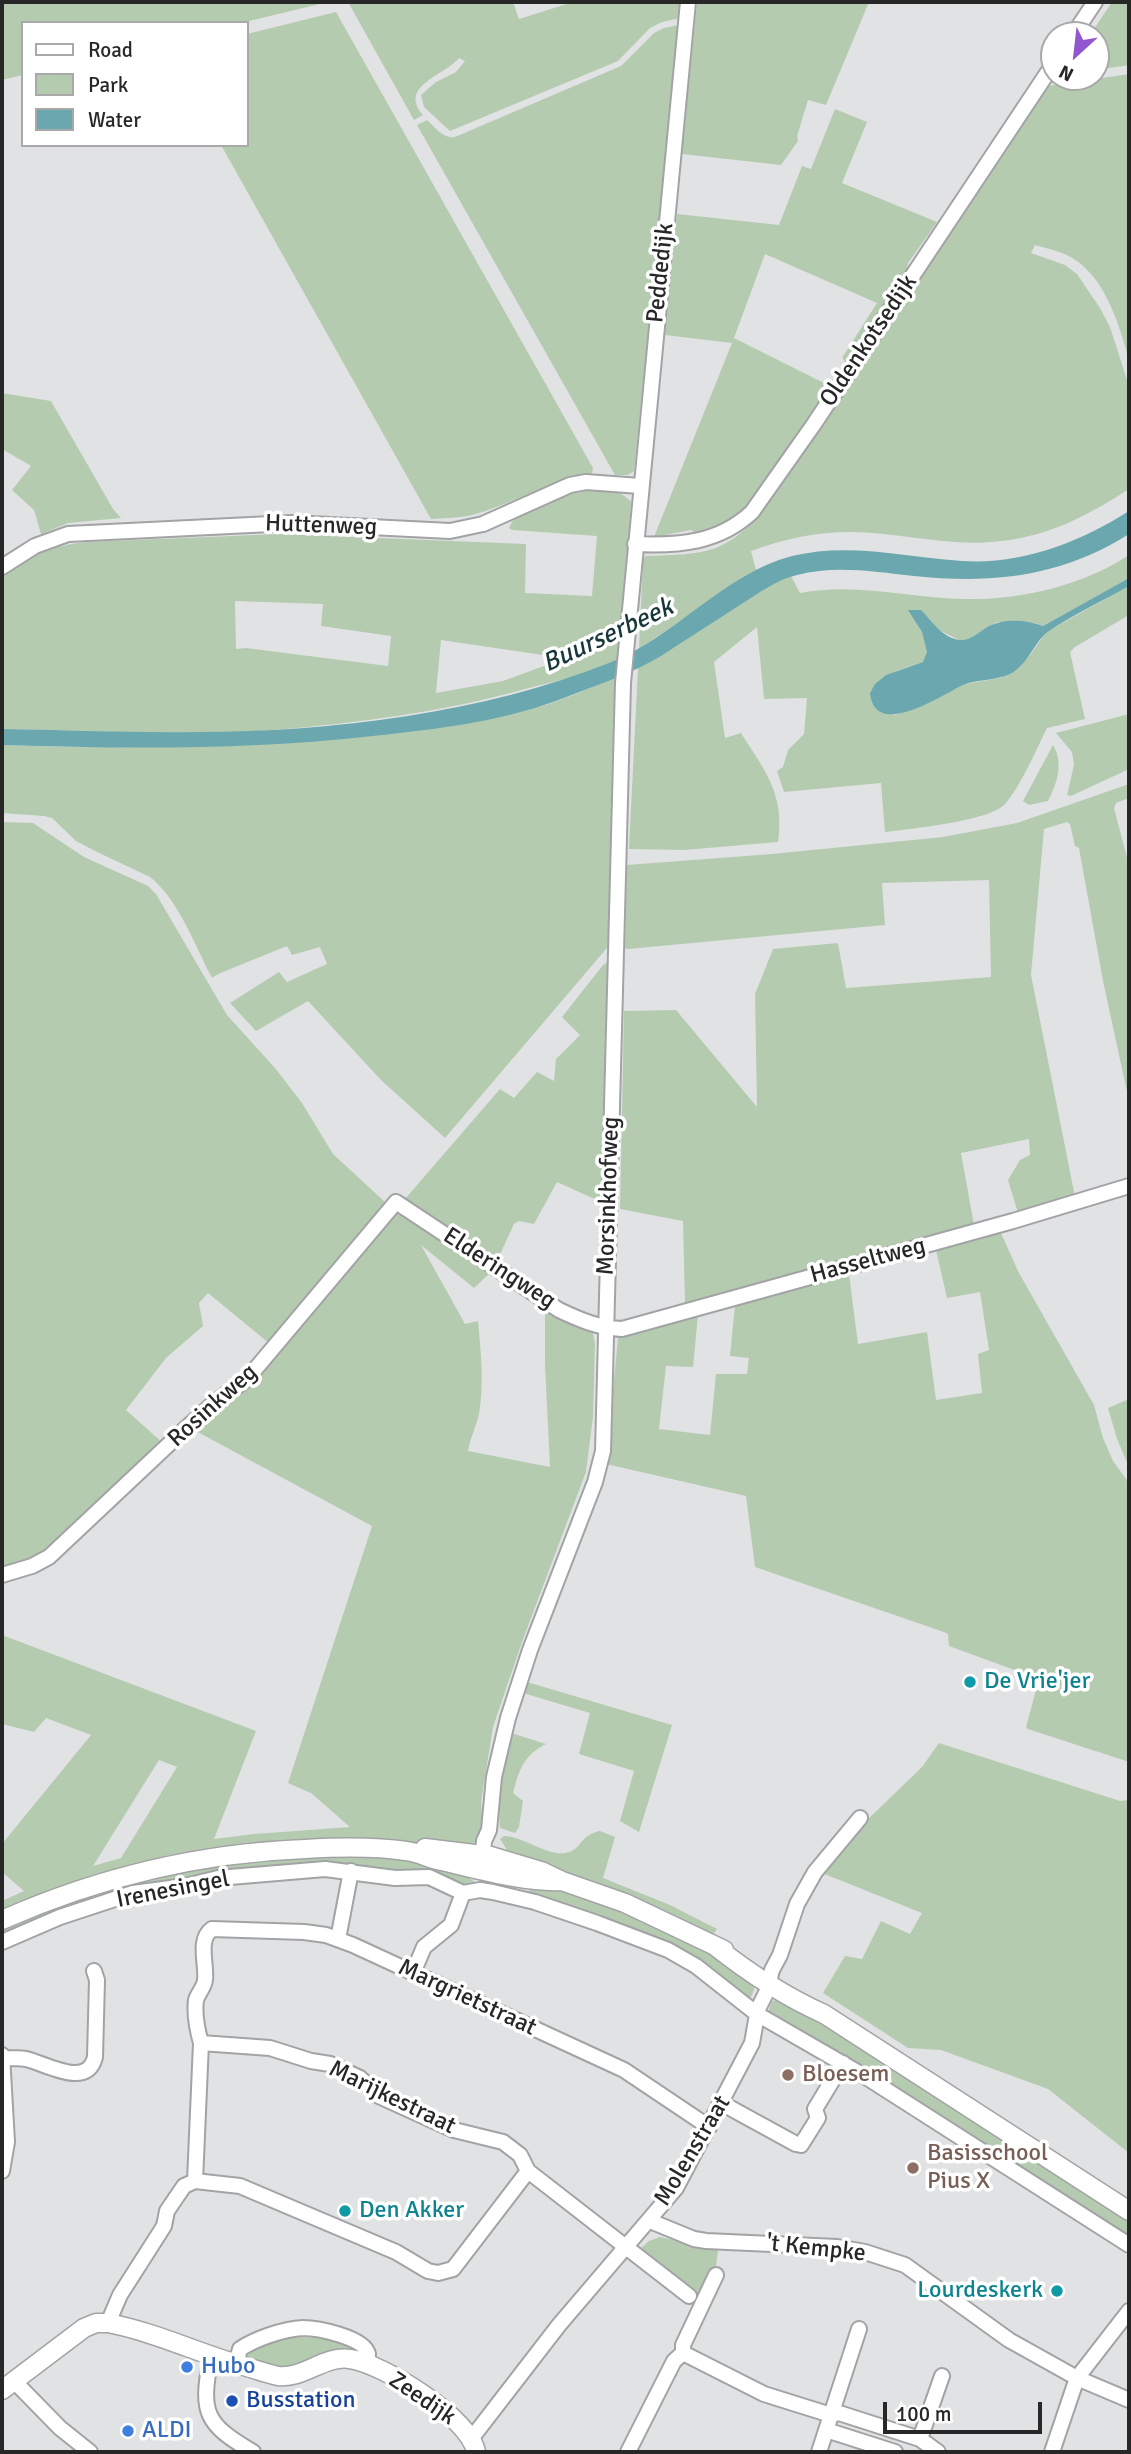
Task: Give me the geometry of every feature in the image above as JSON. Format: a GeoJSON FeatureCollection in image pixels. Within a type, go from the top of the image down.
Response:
{"type":"FeatureCollection","features":[{"type":"Feature","properties":{"kind":"main road"},"geometry":{"type":"LineString","coordinates":[[2,1920],[43,1902],[124,1875],[208,1857],[354,1846],[409,1851],[434,1859],[485,1860],[543,1882],[562,1881],[625,1903],[715,1946],[770,1980],[793,2000],[824,2014],[1129,2211]]}},
{"type":"Feature","properties":{"kind":"main road"},"geometry":{"type":"LineString","coordinates":[[6,2380],[84,2328],[96,2323],[108,2323]]}},
{"type":"Feature","properties":{"kind":"main road","name":"Zeedijk"},"geometry":{"type":"LineString","coordinates":[[108,2323],[278,2376],[302,2372],[334,2360],[350,2359],[398,2378],[418,2391],[464,2428],[473,2446]]}},
{"type":"Feature","properties":{"kind":"street","name":"Peddedijk"},"geometry":{"type":"LineString","coordinates":[[635,544],[688,2]]}},
{"type":"Feature","properties":{"kind":"street"},"geometry":{"type":"LineString","coordinates":[[1082,21],[1095,2]]}},
{"type":"Feature","properties":{"kind":"street","name":"Oldenkotsedijk"},"geometry":{"type":"LineString","coordinates":[[635,544],[666,546],[692,543],[725,532],[752,512],[814,424],[1040,84]]}},
{"type":"Feature","properties":{"kind":"street","name":"Huttenweg"},"geometry":{"type":"LineString","coordinates":[[2,567],[35,547],[68,534],[291,523],[450,531],[483,524],[570,485],[586,482],[640,486]]}},
{"type":"Feature","properties":{"kind":"street","name":"Morsinkhofweg"},"geometry":{"type":"LineString","coordinates":[[485,1860],[484,1841],[489,1830],[494,1777],[508,1718],[530,1650],[598,1473],[603,1451],[623,678],[635,544]]}},
{"type":"Feature","properties":{"kind":"street","name":"Hasseltweg"},"geometry":{"type":"LineString","coordinates":[[606,1328],[622,1329],[1013,1221],[1129,1186]]}},
{"type":"Feature","properties":{"kind":"street","name":"Elderingweg"},"geometry":{"type":"LineString","coordinates":[[396,1202],[559,1310],[576,1319],[606,1328]]}},
{"type":"Feature","properties":{"kind":"street","name":"Rosinkweg"},"geometry":{"type":"LineString","coordinates":[[2,1575],[32,1566],[49,1557],[184,1430],[247,1380],[396,1202]]}},
{"type":"Feature","properties":{"kind":"street","name":"Molenstraat"},"geometry":{"type":"LineString","coordinates":[[473,2446],[559,2325],[677,2188],[723,2104],[752,2043],[757,2014],[797,1904],[841,1838],[860,1818]]}},
{"type":"Feature","properties":{"kind":"street","name":"Irenesingel"},"geometry":{"type":"LineString","coordinates":[[2,1942],[60,1917],[134,1893],[186,1886],[218,1878],[325,1869],[395,1878],[429,1877],[463,1893],[480,1890],[506,1895],[557,1909],[668,1950],[696,1966],[757,2014],[843,2063],[1129,2245]]}},
{"type":"Feature","properties":{"kind":"street"},"geometry":{"type":"LineString","coordinates":[[338,1939],[351,1871]]}},
{"type":"Feature","properties":{"kind":"street"},"geometry":{"type":"LineString","coordinates":[[413,1973],[424,1947],[450,1925],[463,1893]]}},
{"type":"Feature","properties":{"kind":"street","name":"Margrietstraat"},"geometry":{"type":"LineString","coordinates":[[201,2043],[195,2025],[197,2000],[205,1980],[204,1942],[207,1932],[218,1928],[304,1932],[338,1939],[624,2070],[709,2127]]}},
{"type":"Feature","properties":{"kind":"street"},"geometry":{"type":"LineString","coordinates":[[2,2171],[7,2142],[2,2057],[24,2059],[75,2074],[85,2073],[92,2067],[95,2057],[97,1980],[94,1971]]}},
{"type":"Feature","properties":{"kind":"street"},"geometry":{"type":"LineString","coordinates":[[195,2181],[201,2043]]}},
{"type":"Feature","properties":{"kind":"street","name":"Marijkestraat"},"geometry":{"type":"LineString","coordinates":[[201,2043],[270,2048],[330,2064],[359,2078],[379,2096],[454,2130],[503,2142],[520,2155],[528,2171],[689,2296]]}},
{"type":"Feature","properties":{"kind":"street"},"geometry":{"type":"LineString","coordinates":[[723,2104],[801,2145],[818,2118],[815,2109],[843,2063]]}},
{"type":"Feature","properties":{"kind":"street"},"geometry":{"type":"LineString","coordinates":[[108,2323],[120,2295],[164,2226],[167,2211],[184,2186],[195,2181],[240,2186],[396,2252],[428,2271],[439,2273],[453,2269],[528,2171]]}},
{"type":"Feature","properties":{"kind":"street","name":"'t Kempke"},"geometry":{"type":"LineString","coordinates":[[650,2221],[694,2239],[837,2247],[865,2252],[905,2265],[995,2331],[1077,2378],[1129,2400]]}},
{"type":"Feature","properties":{"kind":"street"},"geometry":{"type":"LineString","coordinates":[[628,2452],[674,2361],[682,2353],[683,2345],[716,2275]]}},
{"type":"Feature","properties":{"kind":"street"},"geometry":{"type":"LineString","coordinates":[[1052,2452],[1077,2378],[1129,2311]]}},
{"type":"Feature","properties":{"kind":"street","name":"Zeedijk"},"geometry":{"type":"LineString","coordinates":[[236,2364],[240,2350],[249,2343],[302,2328],[338,2334],[362,2344],[368,2352],[367,2365]]}},
{"type":"Feature","properties":{"kind":"street"},"geometry":{"type":"LineString","coordinates":[[819,2452],[859,2329]]}},
{"type":"Feature","properties":{"kind":"street"},"geometry":{"type":"LineString","coordinates":[[682,2353],[764,2394],[831,2416],[839,2413],[920,2439],[936,2452]]}},
{"type":"Feature","properties":{"kind":"street"},"geometry":{"type":"LineString","coordinates":[[211,2357],[207,2379],[207,2405],[210,2415],[234,2448],[253,2452]]}},
{"type":"Feature","properties":{"kind":"street"},"geometry":{"type":"LineString","coordinates":[[920,2439],[942,2376]]}},
{"type":"Feature","properties":{"kind":"street"},"geometry":{"type":"LineString","coordinates":[[6,2380],[90,2452]]}},
{"type":"Feature","properties":{"kind":"street"},"geometry":{"type":"LineString","coordinates":[[826,2430],[895,2452]]}},
{"type":"Feature","properties":{"kind":"green space"},"geometry":{"type":"Polygon","coordinates":[[[2,2],[328,2],[248,21],[21,21],[21,75],[2,80],[2,2]]]}},
{"type":"Feature","properties":{"kind":"green space"},"geometry":{"type":"Polygon","coordinates":[[[348,2],[513,2],[519,19],[573,2],[681,2],[680,18],[650,28],[618,61],[450,131],[424,107],[421,95],[436,82],[456,72],[465,61],[459,58],[419,89],[416,96],[417,105],[423,115],[414,120],[348,2]]]}},
{"type":"Feature","properties":{"kind":"green space"},"geometry":{"type":"Polygon","coordinates":[[[697,2],[869,2],[826,105],[808,100],[797,136],[798,141],[781,165],[682,154],[697,2]]]}},
{"type":"Feature","properties":{"kind":"green space"},"geometry":{"type":"Polygon","coordinates":[[[1112,2],[1129,2],[1129,65],[1110,68],[1110,21],[1099,21],[1112,2]]]}},
{"type":"Feature","properties":{"kind":"green space"},"geometry":{"type":"Polygon","coordinates":[[[336,12],[593,468],[592,473],[577,476],[473,515],[431,519],[222,147],[248,147],[248,34],[336,12]]]}},
{"type":"Feature","properties":{"kind":"green space"},"geometry":{"type":"Polygon","coordinates":[[[679,25],[634,471],[628,475],[615,475],[417,125],[427,120],[443,135],[455,137],[621,66],[654,33],[679,25]]]}},
{"type":"Feature","properties":{"kind":"green space"},"geometry":{"type":"Polygon","coordinates":[[[1129,74],[1129,359],[1104,293],[1087,270],[1072,258],[1051,249],[1035,245],[1031,253],[1065,265],[1077,274],[1110,327],[1129,386],[1129,489],[1068,523],[1036,534],[1001,541],[963,543],[838,532],[800,537],[763,547],[751,551],[756,570],[639,649],[645,556],[713,549],[739,534],[752,522],[767,506],[1045,91],[1110,91],[1110,77],[1129,74]]]}},
{"type":"Feature","properties":{"kind":"green space"},"geometry":{"type":"Polygon","coordinates":[[[835,109],[867,122],[842,183],[937,222],[908,263],[907,273],[848,364],[842,358],[877,303],[765,254],[734,338],[832,387],[755,502],[735,521],[700,535],[691,530],[654,537],[732,343],[665,335],[677,214],[779,225],[802,166],[811,169],[835,109]]]}},
{"type":"Feature","properties":{"kind":"green space"},"geometry":{"type":"Polygon","coordinates":[[[2,393],[51,401],[113,509],[121,518],[68,523],[41,534],[34,510],[12,490],[31,466],[2,449],[2,393]]]}},
{"type":"Feature","properties":{"kind":"green space"},"geometry":{"type":"Polygon","coordinates":[[[593,489],[620,493],[631,501],[621,657],[599,668],[562,680],[463,704],[400,716],[305,727],[205,733],[2,729],[2,573],[43,552],[88,542],[279,534],[526,544],[525,593],[592,596],[597,536],[509,528],[522,513],[533,507],[559,497],[593,489]],[[235,601],[236,649],[246,648],[388,666],[391,636],[321,626],[323,604],[235,601]],[[441,640],[436,693],[503,681],[563,659],[563,658],[441,640]]]}},
{"type":"Feature","properties":{"kind":"green space"},"geometry":{"type":"Polygon","coordinates":[[[1129,555],[1129,578],[1043,626],[1035,623],[997,622],[967,640],[959,640],[937,629],[928,618],[909,610],[922,632],[928,652],[923,662],[887,676],[870,693],[894,715],[913,709],[965,684],[1000,678],[1011,673],[1031,654],[1046,632],[1129,586],[1129,615],[1070,652],[1085,719],[1047,728],[1017,788],[997,810],[967,820],[885,832],[881,783],[784,792],[777,771],[783,767],[788,750],[804,734],[807,698],[764,699],[757,627],[714,662],[725,738],[741,733],[765,772],[779,810],[778,842],[684,850],[629,849],[638,668],[775,582],[791,576],[800,593],[842,589],[986,599],[1029,594],[1071,583],[1129,555]]]}},
{"type":"Feature","properties":{"kind":"green space"},"geometry":{"type":"Polygon","coordinates":[[[620,675],[611,832],[612,942],[445,1138],[381,1080],[308,1001],[256,1031],[230,1003],[279,972],[287,982],[327,964],[320,947],[292,955],[287,946],[212,978],[178,911],[150,877],[76,841],[52,818],[2,813],[2,745],[211,746],[386,734],[461,724],[535,708],[620,675]]]}},
{"type":"Feature","properties":{"kind":"green space"},"geometry":{"type":"Polygon","coordinates":[[[1129,714],[1129,769],[1071,796],[1067,795],[1074,765],[1072,752],[1056,733],[1129,714]]]}},
{"type":"Feature","properties":{"kind":"green space"},"geometry":{"type":"Polygon","coordinates":[[[1053,745],[1059,766],[1054,788],[1048,801],[1029,805],[1023,801],[1053,745]]]}},
{"type":"Feature","properties":{"kind":"green space"},"geometry":{"type":"Polygon","coordinates":[[[1129,784],[1129,798],[1116,803],[1114,808],[1129,865],[1129,1101],[1103,981],[1079,848],[1075,846],[1070,824],[1067,822],[1044,829],[1031,975],[1075,1197],[1018,1213],[1008,1180],[1020,1160],[1030,1155],[1029,1139],[961,1153],[974,1225],[685,1304],[683,1221],[620,1209],[624,1011],[676,1010],[757,1107],[755,994],[773,949],[838,943],[846,988],[991,977],[989,880],[882,883],[885,925],[628,949],[625,948],[627,865],[943,837],[1017,823],[1129,784]]]}},
{"type":"Feature","properties":{"kind":"green space"},"geometry":{"type":"Polygon","coordinates":[[[2,822],[33,823],[84,857],[148,886],[156,894],[227,1015],[275,1068],[302,1103],[333,1154],[385,1202],[270,1344],[208,1293],[199,1303],[203,1326],[166,1358],[126,1410],[165,1445],[73,1532],[27,1564],[2,1571],[2,822]]]}},
{"type":"Feature","properties":{"kind":"green space"},"geometry":{"type":"Polygon","coordinates":[[[612,959],[603,1233],[599,1201],[557,1182],[534,1224],[519,1221],[514,1224],[497,1261],[405,1199],[500,1089],[514,1098],[537,1072],[554,1081],[556,1059],[580,1035],[562,1017],[603,965],[612,959]]]}},
{"type":"Feature","properties":{"kind":"green space"},"geometry":{"type":"Polygon","coordinates":[[[399,1210],[491,1272],[474,1288],[421,1245],[465,1324],[478,1321],[481,1403],[468,1451],[550,1467],[545,1304],[592,1328],[595,1344],[593,1417],[586,1472],[493,1727],[481,1802],[483,1829],[480,1837],[473,1844],[462,1847],[403,1841],[353,1841],[207,1850],[142,1865],[2,1915],[2,1901],[24,1891],[2,1872],[2,1844],[91,1735],[46,1718],[34,1732],[2,1724],[2,1635],[256,1731],[214,1839],[350,1827],[311,1793],[288,1783],[372,1526],[194,1430],[393,1213],[399,1210]],[[159,1760],[93,1866],[121,1858],[177,1767],[159,1760]]]}},
{"type":"Feature","properties":{"kind":"green space"},"geometry":{"type":"Polygon","coordinates":[[[1000,1231],[1019,1273],[1094,1405],[1113,1461],[1129,1483],[1129,1762],[1028,1729],[1026,1727],[1039,1679],[949,1646],[948,1634],[944,1632],[755,1567],[746,1496],[606,1464],[618,1338],[698,1315],[693,1367],[666,1366],[659,1429],[710,1435],[716,1374],[747,1374],[749,1358],[730,1356],[735,1305],[849,1274],[858,1344],[927,1332],[936,1400],[982,1393],[978,1354],[989,1350],[980,1292],[947,1298],[936,1250],[1000,1231]]]}},
{"type":"Feature","properties":{"kind":"green space"},"geometry":{"type":"Polygon","coordinates":[[[1129,1399],[1129,1467],[1108,1408],[1129,1399]]]}},
{"type":"Feature","properties":{"kind":"green space"},"geometry":{"type":"Polygon","coordinates":[[[527,1682],[672,1725],[639,1832],[620,1821],[634,1771],[579,1754],[590,1713],[523,1693],[527,1682]]]}},
{"type":"Feature","properties":{"kind":"green space"},"geometry":{"type":"Polygon","coordinates":[[[511,1733],[546,1744],[527,1758],[518,1777],[513,1793],[523,1801],[519,1827],[515,1833],[500,1828],[499,1816],[501,1780],[511,1733]]]}},
{"type":"Feature","properties":{"kind":"green space"},"geometry":{"type":"Polygon","coordinates":[[[939,1743],[1120,1801],[1129,1800],[1129,2153],[1048,2089],[941,2050],[908,2048],[823,1993],[845,1956],[862,1959],[881,1921],[910,1934],[922,1913],[822,1873],[861,1826],[922,1767],[939,1743]]]}},
{"type":"Feature","properties":{"kind":"green space"},"geometry":{"type":"Polygon","coordinates":[[[600,1831],[615,1837],[603,1878],[670,1905],[717,1929],[711,1938],[507,1850],[500,1839],[504,1836],[512,1837],[545,1850],[562,1853],[573,1850],[589,1835],[600,1831]]]}},
{"type":"Feature","properties":{"kind":"green space"},"geometry":{"type":"Polygon","coordinates":[[[391,1854],[464,1871],[466,1876],[478,1884],[464,1888],[433,1874],[215,1876],[2,1940],[2,1927],[133,1879],[286,1855],[391,1854]]]}},
{"type":"Feature","properties":{"kind":"green space"},"geometry":{"type":"Polygon","coordinates":[[[506,1876],[555,1886],[616,1907],[718,1955],[754,1985],[749,2001],[722,1976],[717,1977],[528,1895],[530,1887],[510,1881],[507,1889],[502,1888],[506,1876]]]}},
{"type":"Feature","properties":{"kind":"green space"},"geometry":{"type":"Polygon","coordinates":[[[784,1998],[1129,2221],[1129,2241],[768,2012],[772,2001],[784,1998]]]}},
{"type":"Feature","properties":{"kind":"green space"},"geometry":{"type":"Polygon","coordinates":[[[660,2237],[718,2250],[715,2274],[700,2302],[634,2254],[649,2241],[660,2237]]]}},
{"type":"Feature","properties":{"kind":"green space"},"geometry":{"type":"Polygon","coordinates":[[[286,2337],[331,2340],[352,2352],[287,2372],[243,2359],[262,2344],[286,2337]]]}},
{"type":"Feature","properties":{"kind":"water"},"geometry":{"type":"Polygon","coordinates":[[[1129,511],[1129,534],[1078,560],[1026,574],[971,579],[826,570],[789,577],[768,587],[639,668],[545,705],[497,718],[423,730],[281,744],[141,748],[2,745],[2,729],[248,731],[353,723],[459,707],[510,695],[609,663],[656,638],[744,576],[792,556],[856,550],[962,561],[1007,559],[1050,549],[1091,532],[1129,511]]]}},
{"type":"Feature","properties":{"kind":"water"},"geometry":{"type":"Polygon","coordinates":[[[1129,578],[1129,586],[1044,635],[1017,670],[1010,674],[963,685],[910,711],[883,713],[874,707],[870,693],[875,684],[886,675],[923,662],[927,652],[922,632],[908,610],[921,610],[943,633],[954,639],[964,640],[1002,622],[1023,621],[1043,626],[1129,578]]]}},
{"type":"Feature","properties":{"kind":"place","name":"De Vrie'jer"},"geometry":{"type":"Point","coordinates":[970,1682]}},
{"type":"Feature","properties":{"kind":"place","name":"Bloesem"},"geometry":{"type":"Point","coordinates":[788,2075]}},
{"type":"Feature","properties":{"kind":"place","name":"Basisschool Pius X"},"geometry":{"type":"Point","coordinates":[913,2168]}},
{"type":"Feature","properties":{"kind":"place","name":"Den Akker"},"geometry":{"type":"Point","coordinates":[345,2211]}},
{"type":"Feature","properties":{"kind":"place","name":"Lourdeskerk"},"geometry":{"type":"Point","coordinates":[1057,2291]}},
{"type":"Feature","properties":{"kind":"place","name":"Hubo"},"geometry":{"type":"Point","coordinates":[187,2367]}},
{"type":"Feature","properties":{"kind":"place","name":"Busstation"},"geometry":{"type":"Point","coordinates":[232,2401]}},
{"type":"Feature","properties":{"kind":"place","name":"ALDI"},"geometry":{"type":"Point","coordinates":[128,2431]}},
{"type":"Feature","properties":{"kind":"water label","name":"Buurserbeek"},"geometry":{"type":"Point","coordinates":[608,636]}}]}
